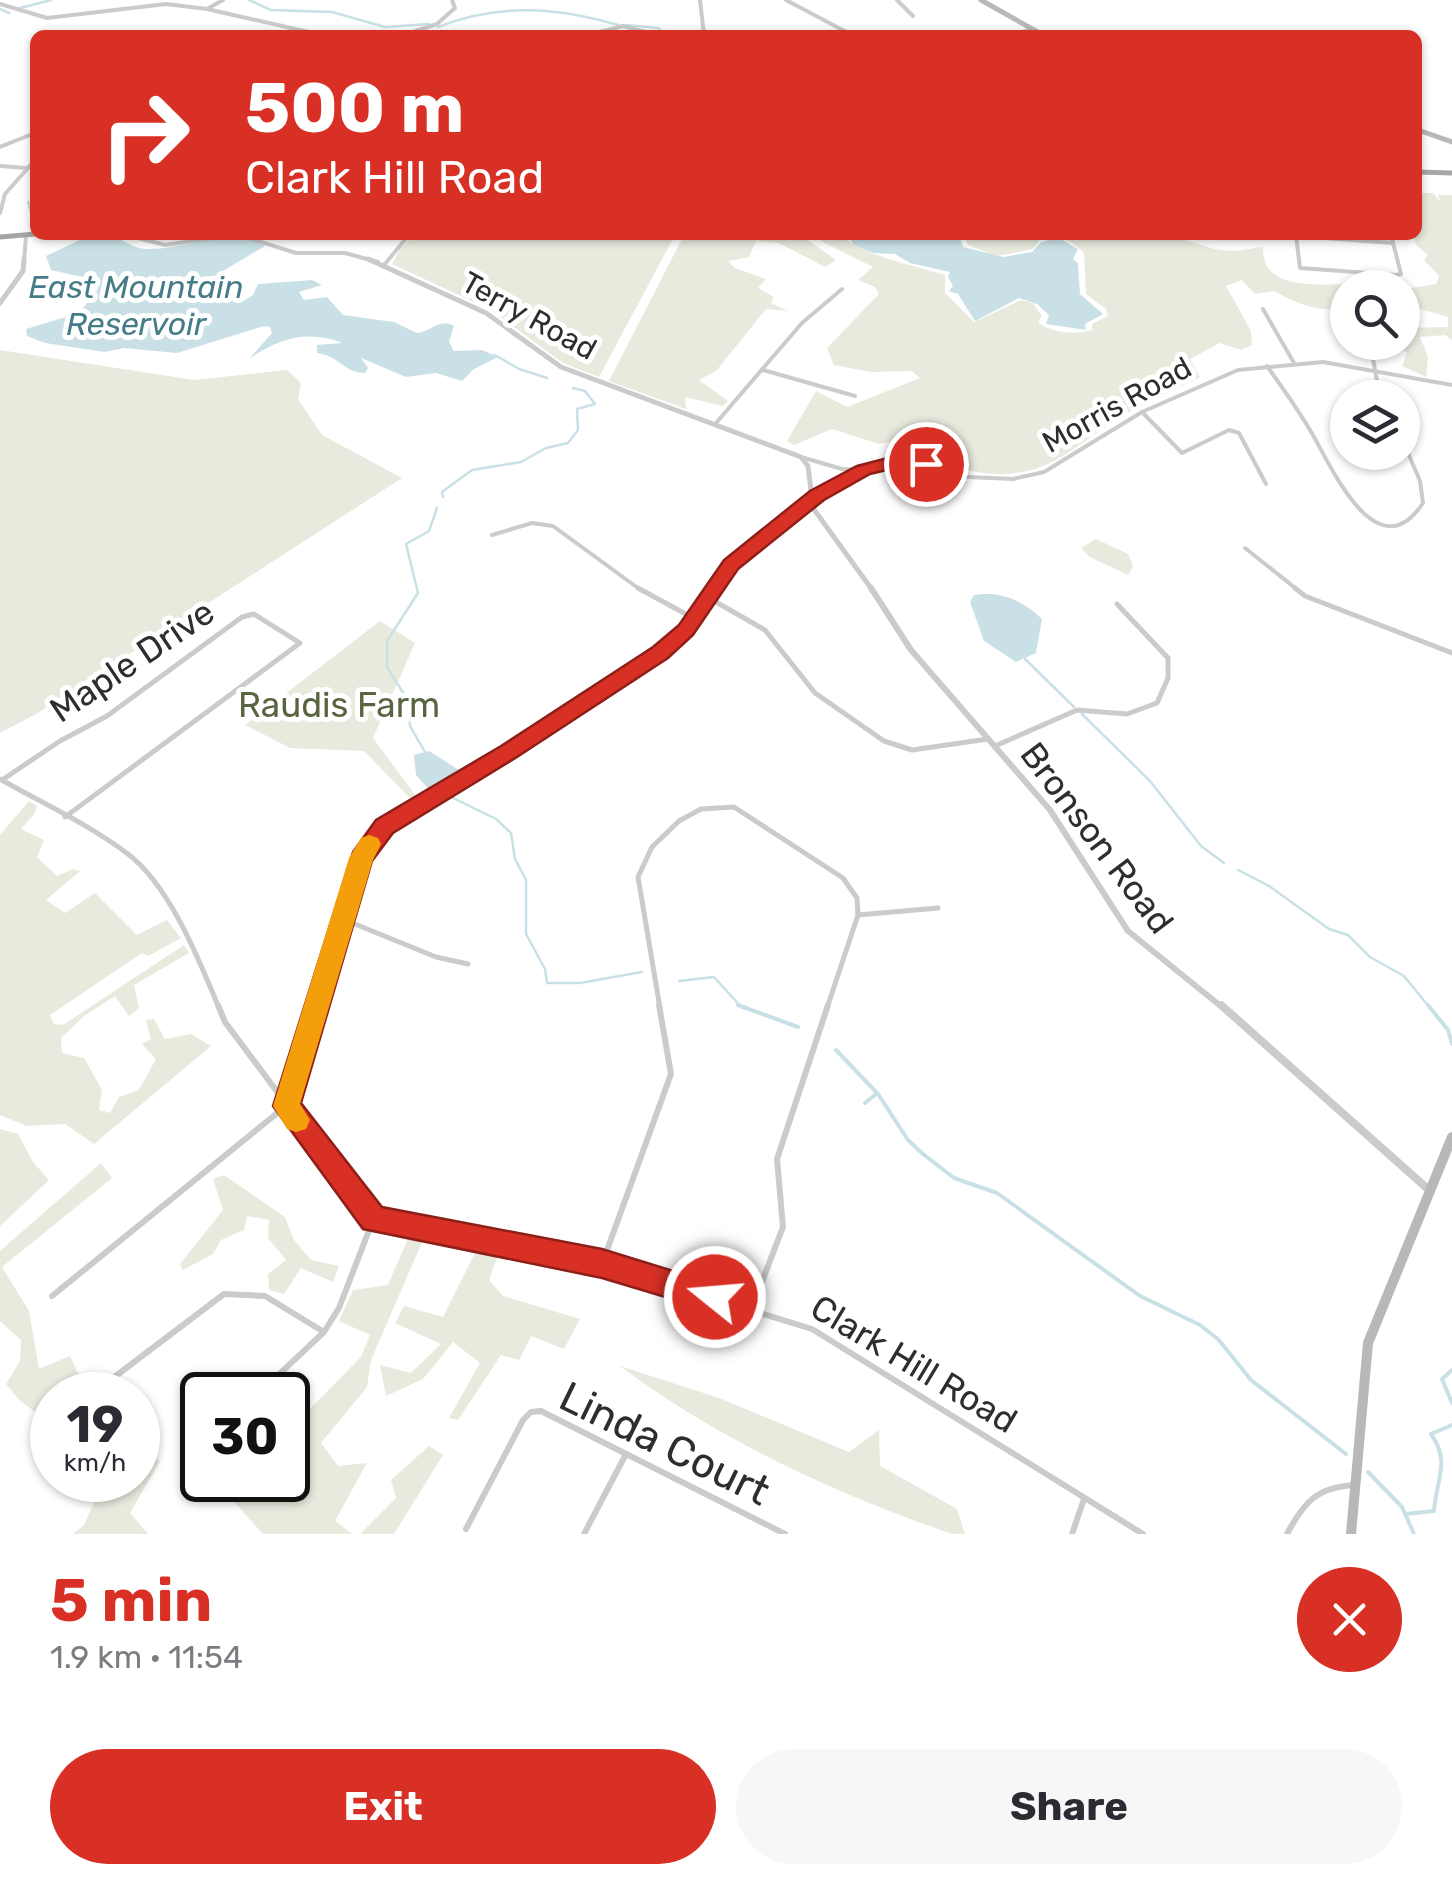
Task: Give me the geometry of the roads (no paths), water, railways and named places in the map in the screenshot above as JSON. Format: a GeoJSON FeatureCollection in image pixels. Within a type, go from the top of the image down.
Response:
{"type":"FeatureCollection","features":[{"type":"Feature","properties":{"kind":"main road"},"geometry":{"type":"LineString","coordinates":[[981,0],[1030,29]]}},
{"type":"Feature","properties":{"kind":"main road"},"geometry":{"type":"LineString","coordinates":[[1422,131],[1452,142]]}},
{"type":"Feature","properties":{"kind":"main road"},"geometry":{"type":"LineString","coordinates":[[1422,172],[1452,173]]}},
{"type":"Feature","properties":{"kind":"main road"},"geometry":{"type":"LineString","coordinates":[[0,234],[30,235]]}},
{"type":"Feature","properties":{"kind":"main road"},"geometry":{"type":"LineString","coordinates":[[1351,1534],[1368,1343],[1452,1137]]}},
{"type":"Feature","properties":{"kind":"street"},"geometry":{"type":"LineString","coordinates":[[208,9],[223,0]]}},
{"type":"Feature","properties":{"kind":"street"},"geometry":{"type":"LineString","coordinates":[[416,30],[447,18],[455,8],[452,0]]}},
{"type":"Feature","properties":{"kind":"street"},"geometry":{"type":"LineString","coordinates":[[700,0],[703,30]]}},
{"type":"Feature","properties":{"kind":"street"},"geometry":{"type":"LineString","coordinates":[[786,0],[843,30]]}},
{"type":"Feature","properties":{"kind":"street"},"geometry":{"type":"LineString","coordinates":[[897,0],[913,16]]}},
{"type":"Feature","properties":{"kind":"street"},"geometry":{"type":"LineString","coordinates":[[0,4],[47,18],[169,4],[300,30]]}},
{"type":"Feature","properties":{"kind":"street"},"geometry":{"type":"LineString","coordinates":[[600,30],[646,30]]}},
{"type":"Feature","properties":{"kind":"street"},"geometry":{"type":"LineString","coordinates":[[0,147],[30,135]]}},
{"type":"Feature","properties":{"kind":"street"},"geometry":{"type":"LineString","coordinates":[[0,213],[5,194],[30,165]]}},
{"type":"Feature","properties":{"kind":"street"},"geometry":{"type":"LineString","coordinates":[[0,166],[27,168]]}},
{"type":"Feature","properties":{"kind":"street"},"geometry":{"type":"LineString","coordinates":[[0,302],[23,271],[26,235]]}},
{"type":"Feature","properties":{"kind":"street"},"geometry":{"type":"LineString","coordinates":[[136,240],[148,246],[202,240]]}},
{"type":"Feature","properties":{"kind":"street","name":"Terry Road"},"geometry":{"type":"LineString","coordinates":[[262,240],[307,254],[345,252],[384,264],[486,314],[561,367],[801,457],[864,470]]}},
{"type":"Feature","properties":{"kind":"street"},"geometry":{"type":"LineString","coordinates":[[384,264],[405,240]]}},
{"type":"Feature","properties":{"kind":"street"},"geometry":{"type":"LineString","coordinates":[[1296,240],[1300,268],[1401,274],[1392,240]]}},
{"type":"Feature","properties":{"kind":"street"},"geometry":{"type":"LineString","coordinates":[[1351,240],[1393,243]]}},
{"type":"Feature","properties":{"kind":"street"},"geometry":{"type":"LineString","coordinates":[[716,424],[802,324],[842,289]]}},
{"type":"Feature","properties":{"kind":"street"},"geometry":{"type":"LineString","coordinates":[[1264,309],[1294,363]]}},
{"type":"Feature","properties":{"kind":"street"},"geometry":{"type":"LineString","coordinates":[[1374,360],[1378,380]]}},
{"type":"Feature","properties":{"kind":"street","name":"Morris Road"},"geometry":{"type":"LineString","coordinates":[[864,470],[912,461],[968,476],[1030,476],[1054,466],[1142,412],[1222,374],[1267,366],[1324,362],[1452,385]]}},
{"type":"Feature","properties":{"kind":"street"},"geometry":{"type":"LineString","coordinates":[[1267,366],[1330,464]]}},
{"type":"Feature","properties":{"kind":"street"},"geometry":{"type":"LineString","coordinates":[[763,370],[855,396]]}},
{"type":"Feature","properties":{"kind":"street"},"geometry":{"type":"LineString","coordinates":[[1142,412],[1187,454],[1229,430],[1239,433],[1266,484]]}},
{"type":"Feature","properties":{"kind":"street","name":"Bronson Road"},"geometry":{"type":"LineString","coordinates":[[801,457],[810,478],[810,502],[910,650],[1050,810],[1134,938],[1218,1003],[1429,1190]]}},
{"type":"Feature","properties":{"kind":"street"},"geometry":{"type":"LineString","coordinates":[[52,1296],[286,1106],[361,858],[385,826],[635,671],[676,640],[731,564],[810,502],[864,470]]}},
{"type":"Feature","properties":{"kind":"street"},"geometry":{"type":"LineString","coordinates":[[1333,470],[1354,506],[1379,522],[1402,524],[1411,520],[1422,503],[1415,470]]}},
{"type":"Feature","properties":{"kind":"street"},"geometry":{"type":"LineString","coordinates":[[492,535],[532,523],[554,526],[624,581],[693,618]]}},
{"type":"Feature","properties":{"kind":"street"},"geometry":{"type":"LineString","coordinates":[[1244,548],[1305,596],[1452,652]]}},
{"type":"Feature","properties":{"kind":"street"},"geometry":{"type":"LineString","coordinates":[[709,598],[765,630],[818,695],[884,741],[912,750],[992,742],[1076,710],[1127,714],[1157,703],[1168,678],[1168,658],[1117,604]]}},
{"type":"Feature","properties":{"kind":"street","name":"Maple Drive"},"geometry":{"type":"LineString","coordinates":[[1,780],[60,741],[108,716],[242,617],[254,614],[300,643],[65,817]]}},
{"type":"Feature","properties":{"kind":"street"},"geometry":{"type":"LineString","coordinates":[[1,780],[128,854],[147,872],[192,946],[225,1022],[374,1220],[339,1308],[324,1332],[281,1372]]}},
{"type":"Feature","properties":{"kind":"street"},"geometry":{"type":"LineString","coordinates":[[602,1264],[672,1074],[638,878],[652,846],[678,821],[701,809],[734,808],[753,816],[843,878],[857,898],[858,915],[781,1143],[777,1159],[783,1227],[752,1308]]}},
{"type":"Feature","properties":{"kind":"street"},"geometry":{"type":"LineString","coordinates":[[858,915],[938,908]]}},
{"type":"Feature","properties":{"kind":"street"},"geometry":{"type":"LineString","coordinates":[[345,920],[385,932],[429,958],[468,964]]}},
{"type":"Feature","properties":{"kind":"street","name":"Clark Hill Road"},"geometry":{"type":"LineString","coordinates":[[374,1220],[602,1264],[812,1329],[1143,1534]]}},
{"type":"Feature","properties":{"kind":"street"},"geometry":{"type":"LineString","coordinates":[[122,1372],[224,1294],[241,1290],[263,1294],[324,1332]]}},
{"type":"Feature","properties":{"kind":"street","name":"Linda Court"},"geometry":{"type":"LineString","coordinates":[[466,1528],[531,1412],[553,1414],[785,1534]]}},
{"type":"Feature","properties":{"kind":"street"},"geometry":{"type":"LineString","coordinates":[[584,1534],[626,1454]]}},
{"type":"Feature","properties":{"kind":"street"},"geometry":{"type":"LineString","coordinates":[[1288,1534],[1310,1495],[1330,1485],[1355,1484]]}},
{"type":"Feature","properties":{"kind":"street"},"geometry":{"type":"LineString","coordinates":[[1072,1534],[1084,1499]]}},
{"type":"Feature","properties":{"kind":"water","name":"East Mountain Reservoir"},"geometry":{"type":"Polygon","coordinates":[[[80,240],[121,240],[148,249],[212,240],[252,240],[265,246],[179,297],[223,293],[243,301],[253,295],[258,284],[312,280],[322,285],[299,292],[304,300],[327,297],[343,315],[394,322],[417,333],[449,324],[454,326],[449,342],[454,351],[482,350],[498,357],[474,369],[462,381],[436,373],[406,377],[361,358],[368,368],[365,373],[358,373],[317,353],[317,345],[342,343],[317,337],[282,341],[249,359],[272,333],[270,327],[264,326],[177,353],[124,348],[105,352],[45,343],[27,336],[26,329],[79,313],[98,289],[91,279],[51,270],[46,256],[80,240]]]}},
{"type":"Feature","properties":{"kind":"water"},"geometry":{"type":"Polygon","coordinates":[[[851,240],[961,240],[963,247],[1004,257],[1032,252],[1048,240],[1062,240],[1078,249],[1073,259],[1078,263],[1080,294],[1103,314],[1085,324],[1086,330],[1046,324],[1049,315],[1037,304],[1019,298],[975,321],[958,294],[949,291],[953,286],[948,277],[950,272],[854,245],[851,240]]]}},
{"type":"Feature","properties":{"kind":"water"},"geometry":{"type":"Polygon","coordinates":[[[974,595],[1011,598],[1042,619],[1036,653],[1016,662],[984,641],[970,602],[974,595]]]}},
{"type":"Feature","properties":{"kind":"water"},"geometry":{"type":"Polygon","coordinates":[[[429,751],[462,772],[431,792],[416,775],[414,755],[429,751]]]}},
{"type":"Feature","properties":{"kind":"waterway"},"geometry":{"type":"LineString","coordinates":[[20,8],[51,0]]}},
{"type":"Feature","properties":{"kind":"waterway"},"geometry":{"type":"LineString","coordinates":[[249,0],[271,10],[332,12],[385,27],[429,24]]}},
{"type":"Feature","properties":{"kind":"waterway"},"geometry":{"type":"LineString","coordinates":[[0,9],[9,13]]}},
{"type":"Feature","properties":{"kind":"waterway"},"geometry":{"type":"LineString","coordinates":[[438,27],[483,14],[528,10],[572,14],[618,25]]}},
{"type":"Feature","properties":{"kind":"waterway"},"geometry":{"type":"LineString","coordinates":[[626,25],[660,30]]}},
{"type":"Feature","properties":{"kind":"waterway"},"geometry":{"type":"LineString","coordinates":[[28,202],[30,208]]}},
{"type":"Feature","properties":{"kind":"waterway"},"geometry":{"type":"LineString","coordinates":[[495,355],[519,369],[547,378]]}},
{"type":"Feature","properties":{"kind":"waterway"},"geometry":{"type":"LineString","coordinates":[[443,497],[442,492],[472,470],[521,462],[546,448],[568,443],[578,430],[577,409],[595,404],[585,391],[573,388]]}},
{"type":"Feature","properties":{"kind":"waterway"},"geometry":{"type":"LineString","coordinates":[[425,752],[410,726],[409,702],[387,667],[387,641],[418,593],[406,544],[429,531],[437,508]]}},
{"type":"Feature","properties":{"kind":"waterway"},"geometry":{"type":"LineString","coordinates":[[1025,659],[1074,707]]}},
{"type":"Feature","properties":{"kind":"waterway"},"geometry":{"type":"LineString","coordinates":[[1082,714],[1150,781],[1201,846],[1224,863]]}},
{"type":"Feature","properties":{"kind":"waterway"},"geometry":{"type":"LineString","coordinates":[[445,794],[496,819],[511,833],[515,859],[526,880],[526,934],[545,969],[547,983],[580,983],[642,972]]}},
{"type":"Feature","properties":{"kind":"waterway"},"geometry":{"type":"LineString","coordinates":[[1238,870],[1269,886],[1329,929],[1348,935],[1370,957],[1404,976],[1430,1008]]}},
{"type":"Feature","properties":{"kind":"waterway"},"geometry":{"type":"LineString","coordinates":[[679,981],[714,977],[740,1006]]}},
{"type":"Feature","properties":{"kind":"waterway"},"geometry":{"type":"LineString","coordinates":[[1428,1005],[1448,1030],[1452,1044]]}},
{"type":"Feature","properties":{"kind":"waterway"},"geometry":{"type":"LineString","coordinates":[[740,1006],[798,1027]]}},
{"type":"Feature","properties":{"kind":"waterway"},"geometry":{"type":"LineString","coordinates":[[836,1050],[878,1094],[908,1140],[923,1154],[954,1178],[997,1193],[1140,1296],[1200,1325],[1218,1339],[1251,1380],[1346,1454]]}},
{"type":"Feature","properties":{"kind":"waterway"},"geometry":{"type":"LineString","coordinates":[[865,1103],[876,1094]]}},
{"type":"Feature","properties":{"kind":"waterway"},"geometry":{"type":"LineString","coordinates":[[1452,1370],[1442,1379],[1452,1403]]}},
{"type":"Feature","properties":{"kind":"waterway"},"geometry":{"type":"LineString","coordinates":[[1406,1514],[1434,1511],[1441,1462],[1431,1434],[1452,1425]]}},
{"type":"Feature","properties":{"kind":"waterway"},"geometry":{"type":"LineString","coordinates":[[1368,1472],[1402,1507],[1414,1534]]}},
{"type":"Feature","properties":{"kind":"park label","name":"Raudis Farm"},"geometry":{"type":"Point","coordinates":[339,705]}}]}
